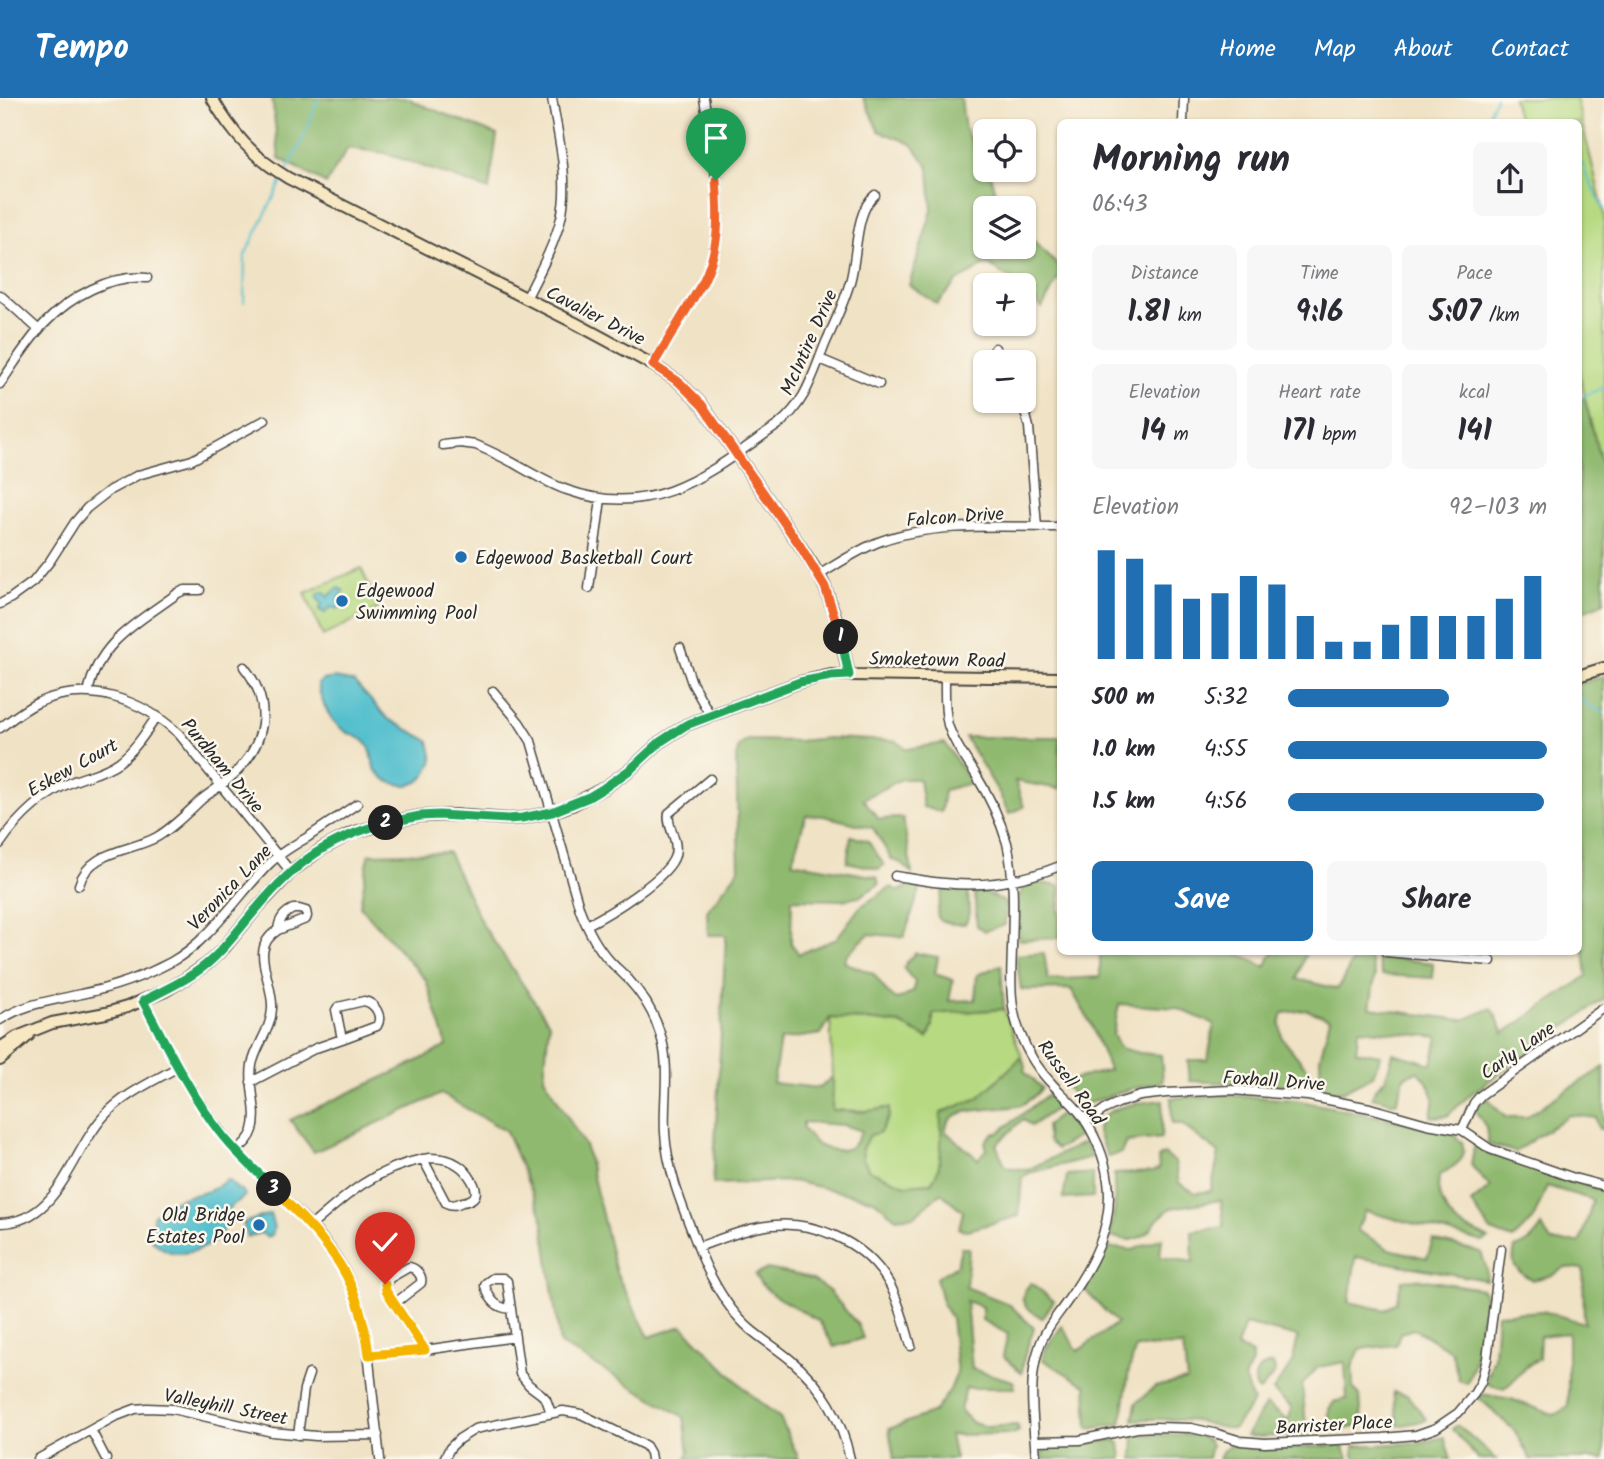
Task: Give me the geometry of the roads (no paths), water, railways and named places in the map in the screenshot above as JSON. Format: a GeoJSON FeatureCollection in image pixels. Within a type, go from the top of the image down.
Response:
{"type":"FeatureCollection","features":[{"type":"Feature","properties":{"kind":"main road","name":"Cavalier Drive"},"geometry":{"type":"LineString","coordinates":[[212,98],[242,142],[273,169],[653,365],[679,382],[702,405],[819,575],[838,625],[849,675]]}},
{"type":"Feature","properties":{"kind":"main road"},"geometry":{"type":"LineString","coordinates":[[1582,675],[1604,668]]}},
{"type":"Feature","properties":{"kind":"main road","name":"Smoketown Road"},"geometry":{"type":"LineString","coordinates":[[0,1048],[37,1028],[106,1013],[143,1001],[185,979],[224,948],[291,872],[312,855],[359,830],[420,816],[508,819],[552,812],[604,788],[686,725],[800,682],[849,675],[1057,678]]}},
{"type":"Feature","properties":{"kind":"main road","name":"Smoketown Road"},"geometry":{"type":"LineString","coordinates":[[0,1060],[37,1028]]}},
{"type":"Feature","properties":{"kind":"street"},"geometry":{"type":"LineString","coordinates":[[526,299],[557,230],[563,204],[564,173],[552,98]]}},
{"type":"Feature","properties":{"kind":"street"},"geometry":{"type":"LineString","coordinates":[[653,365],[703,282],[717,240],[716,180],[704,98]]}},
{"type":"Feature","properties":{"kind":"street"},"geometry":{"type":"LineString","coordinates":[[1183,119],[1184,98]]}},
{"type":"Feature","properties":{"kind":"street","name":"McIntire Drive"},"geometry":{"type":"LineString","coordinates":[[443,444],[476,445],[566,490],[601,499],[631,500],[661,495],[693,482],[778,425],[796,407],[808,387],[844,300],[855,262],[861,217],[875,195]]}},
{"type":"Feature","properties":{"kind":"street"},"geometry":{"type":"LineString","coordinates":[[0,384],[39,330],[58,312],[89,292],[117,279],[147,278]]}},
{"type":"Feature","properties":{"kind":"street"},"geometry":{"type":"LineString","coordinates":[[0,295],[39,330]]}},
{"type":"Feature","properties":{"kind":"street"},"geometry":{"type":"LineString","coordinates":[[820,359],[879,384]]}},
{"type":"Feature","properties":{"kind":"street"},"geometry":{"type":"LineString","coordinates":[[1025,413],[1029,426],[1037,527]]}},
{"type":"Feature","properties":{"kind":"street"},"geometry":{"type":"LineString","coordinates":[[0,604],[33,582],[75,522],[87,508],[110,490],[138,475],[192,460],[265,420]]}},
{"type":"Feature","properties":{"kind":"street"},"geometry":{"type":"LineString","coordinates":[[589,588],[601,499]]}},
{"type":"Feature","properties":{"kind":"street","name":"Falcon Drive"},"geometry":{"type":"LineString","coordinates":[[819,575],[855,553],[894,537],[984,527],[1057,527]]}},
{"type":"Feature","properties":{"kind":"street"},"geometry":{"type":"LineString","coordinates":[[89,693],[94,669],[110,645],[178,593],[200,590]]}},
{"type":"Feature","properties":{"kind":"street"},"geometry":{"type":"LineString","coordinates":[[680,648],[692,683],[710,715]]}},
{"type":"Feature","properties":{"kind":"street"},"geometry":{"type":"LineString","coordinates":[[79,885],[82,874],[93,863],[159,836],[249,758],[258,742],[263,719],[256,685],[244,667]]}},
{"type":"Feature","properties":{"kind":"street","name":"Russell Road"},"geometry":{"type":"LineString","coordinates":[[945,677],[944,707],[948,726],[960,752],[982,785],[998,817],[1007,844],[1012,881],[1011,985],[1014,1016],[1019,1032],[1035,1062],[1086,1122],[1105,1165],[1109,1194],[1108,1218],[1093,1261],[1048,1328],[1036,1357],[1032,1380],[1036,1459]]}},
{"type":"Feature","properties":{"kind":"street"},"geometry":{"type":"LineString","coordinates":[[493,691],[531,741],[580,910],[592,937],[609,961],[626,976],[646,1002],[661,1033],[666,1063],[666,1144],[680,1198],[710,1275],[730,1308],[750,1329],[808,1376],[829,1402],[842,1428],[850,1459]]}},
{"type":"Feature","properties":{"kind":"street","name":"Purdham Drive"},"geometry":{"type":"LineString","coordinates":[[0,728],[22,712],[48,699],[71,694],[89,693],[116,697],[137,705],[157,716],[179,734],[291,872]]}},
{"type":"Feature","properties":{"kind":"street","name":"Eskew Court"},"geometry":{"type":"LineString","coordinates":[[0,844],[17,821],[40,800],[68,784],[106,770],[127,756],[157,716]]}},
{"type":"Feature","properties":{"kind":"street"},"geometry":{"type":"LineString","coordinates":[[587,925],[620,906],[668,868],[675,857],[676,847],[668,822],[669,813],[710,779]]}},
{"type":"Feature","properties":{"kind":"street","name":"Veronica Lane"},"geometry":{"type":"LineString","coordinates":[[0,1020],[23,1007],[114,985],[172,961],[206,934],[278,856],[357,804]]}},
{"type":"Feature","properties":{"kind":"street"},"geometry":{"type":"LineString","coordinates":[[895,876],[960,885],[1012,881],[1057,867]]}},
{"type":"Feature","properties":{"kind":"street"},"geometry":{"type":"LineString","coordinates":[[236,1151],[248,1140],[253,1129],[252,1062],[269,1027],[272,1006],[262,950],[268,938],[278,930]]}},
{"type":"Feature","properties":{"kind":"street"},"geometry":{"type":"LineString","coordinates":[[1421,955],[1491,961]]}},
{"type":"Feature","properties":{"kind":"street"},"geometry":{"type":"LineString","coordinates":[[143,1001],[202,1106],[236,1151],[311,1226],[335,1256],[352,1287],[363,1321],[369,1355],[380,1459]]}},
{"type":"Feature","properties":{"kind":"street"},"geometry":{"type":"LineString","coordinates":[[251,1082],[316,1048],[342,1039],[377,1026],[379,1017],[371,1003],[364,1001],[338,1007],[336,1010],[342,1039]]}},
{"type":"Feature","properties":{"kind":"street","name":"Carly Lane"},"geometry":{"type":"LineString","coordinates":[[1462,1130],[1474,1103],[1481,1095],[1604,1008]]}},
{"type":"Feature","properties":{"kind":"street"},"geometry":{"type":"LineString","coordinates":[[0,1223],[23,1219],[41,1209],[52,1197],[104,1116],[121,1101],[178,1067]]}},
{"type":"Feature","properties":{"kind":"street","name":"Foxhall Drive"},"geometry":{"type":"LineString","coordinates":[[1086,1122],[1111,1106],[1140,1096],[1231,1090],[1321,1098],[1462,1130]]}},
{"type":"Feature","properties":{"kind":"street"},"geometry":{"type":"LineString","coordinates":[[1462,1130],[1490,1149],[1604,1186]]}},
{"type":"Feature","properties":{"kind":"street"},"geometry":{"type":"LineString","coordinates":[[311,1226],[371,1178],[396,1166],[423,1159],[441,1158],[460,1166],[476,1190],[475,1197],[453,1205],[446,1203],[423,1159]]}},
{"type":"Feature","properties":{"kind":"street"},"geometry":{"type":"LineString","coordinates":[[698,1247],[749,1229],[775,1224],[804,1226],[828,1233],[859,1250],[882,1272],[897,1299],[911,1346]]}},
{"type":"Feature","properties":{"kind":"street","name":"Barrister Place"},"geometry":{"type":"LineString","coordinates":[[1035,1441],[1080,1440],[1155,1427],[1200,1430],[1265,1444],[1416,1435],[1436,1428],[1468,1403],[1481,1382],[1487,1359],[1501,1249]]}},
{"type":"Feature","properties":{"kind":"street"},"geometry":{"type":"LineString","coordinates":[[394,1304],[421,1283],[418,1272],[413,1268],[409,1267],[390,1278],[385,1284],[386,1291],[394,1304],[425,1350]]}},
{"type":"Feature","properties":{"kind":"street"},"geometry":{"type":"LineString","coordinates":[[511,1309],[520,1374],[546,1399],[551,1413]]}},
{"type":"Feature","properties":{"kind":"street"},"geometry":{"type":"LineString","coordinates":[[369,1355],[514,1337]]}},
{"type":"Feature","properties":{"kind":"street"},"geometry":{"type":"LineString","coordinates":[[298,1435],[303,1389],[309,1374]]}},
{"type":"Feature","properties":{"kind":"street","name":"Valleyhill Street"},"geometry":{"type":"LineString","coordinates":[[38,1459],[125,1412],[159,1407],[248,1428],[298,1435],[378,1435]]}},
{"type":"Feature","properties":{"kind":"street"},"geometry":{"type":"LineString","coordinates":[[444,1459],[459,1439],[475,1429],[563,1411],[581,1414],[646,1447],[651,1459]]}},
{"type":"Feature","properties":{"kind":"street"},"geometry":{"type":"LineString","coordinates":[[91,1430],[106,1459]]}},
{"type":"Feature","properties":{"kind":"water"},"geometry":{"type":"Polygon","coordinates":[[[338,588],[344,591],[339,599],[340,607],[331,607],[325,613],[319,610],[322,604],[317,598],[319,593],[325,592],[328,597],[338,588]]]}},
{"type":"Feature","properties":{"kind":"water"},"geometry":{"type":"Polygon","coordinates":[[[335,678],[354,682],[388,719],[429,741],[433,760],[423,778],[405,785],[391,782],[379,774],[366,743],[342,729],[324,705],[318,684],[322,680],[335,678]]]}},
{"type":"Feature","properties":{"kind":"water"},"geometry":{"type":"Polygon","coordinates":[[[226,1180],[245,1195],[229,1209],[223,1230],[215,1240],[196,1250],[176,1253],[152,1240],[153,1216],[174,1202],[208,1191],[226,1180]]]}},
{"type":"Feature","properties":{"kind":"water","name":"Old Bridge Estates Pool"},"geometry":{"type":"Polygon","coordinates":[[[270,1214],[274,1228],[272,1235],[267,1237],[261,1233],[247,1237],[243,1223],[270,1214]]]}},
{"type":"Feature","properties":{"kind":"waterway"},"geometry":{"type":"LineString","coordinates":[[287,171],[319,98]]}},
{"type":"Feature","properties":{"kind":"waterway"},"geometry":{"type":"LineString","coordinates":[[1491,119],[1491,107],[1496,98]]}},
{"type":"Feature","properties":{"kind":"waterway"},"geometry":{"type":"LineString","coordinates":[[1582,164],[1604,210]]}},
{"type":"Feature","properties":{"kind":"waterway"},"geometry":{"type":"LineString","coordinates":[[244,302],[245,255],[283,179]]}},
{"type":"Feature","properties":{"kind":"waterway"},"geometry":{"type":"LineString","coordinates":[[1582,398],[1604,388]]}},
{"type":"Feature","properties":{"kind":"waterway"},"geometry":{"type":"LineString","coordinates":[[1582,699],[1604,713]]}},
{"type":"Feature","properties":{"kind":"place","name":"Edgewood Basketball Court"},"geometry":{"type":"Point","coordinates":[461,557]}},
{"type":"Feature","properties":{"kind":"place","name":"Edgewood Swimming Pool"},"geometry":{"type":"Point","coordinates":[342,601]}},
{"type":"Feature","properties":{"kind":"place","name":"Old Bridge Estates Pool"},"geometry":{"type":"Point","coordinates":[259,1225]}}]}
